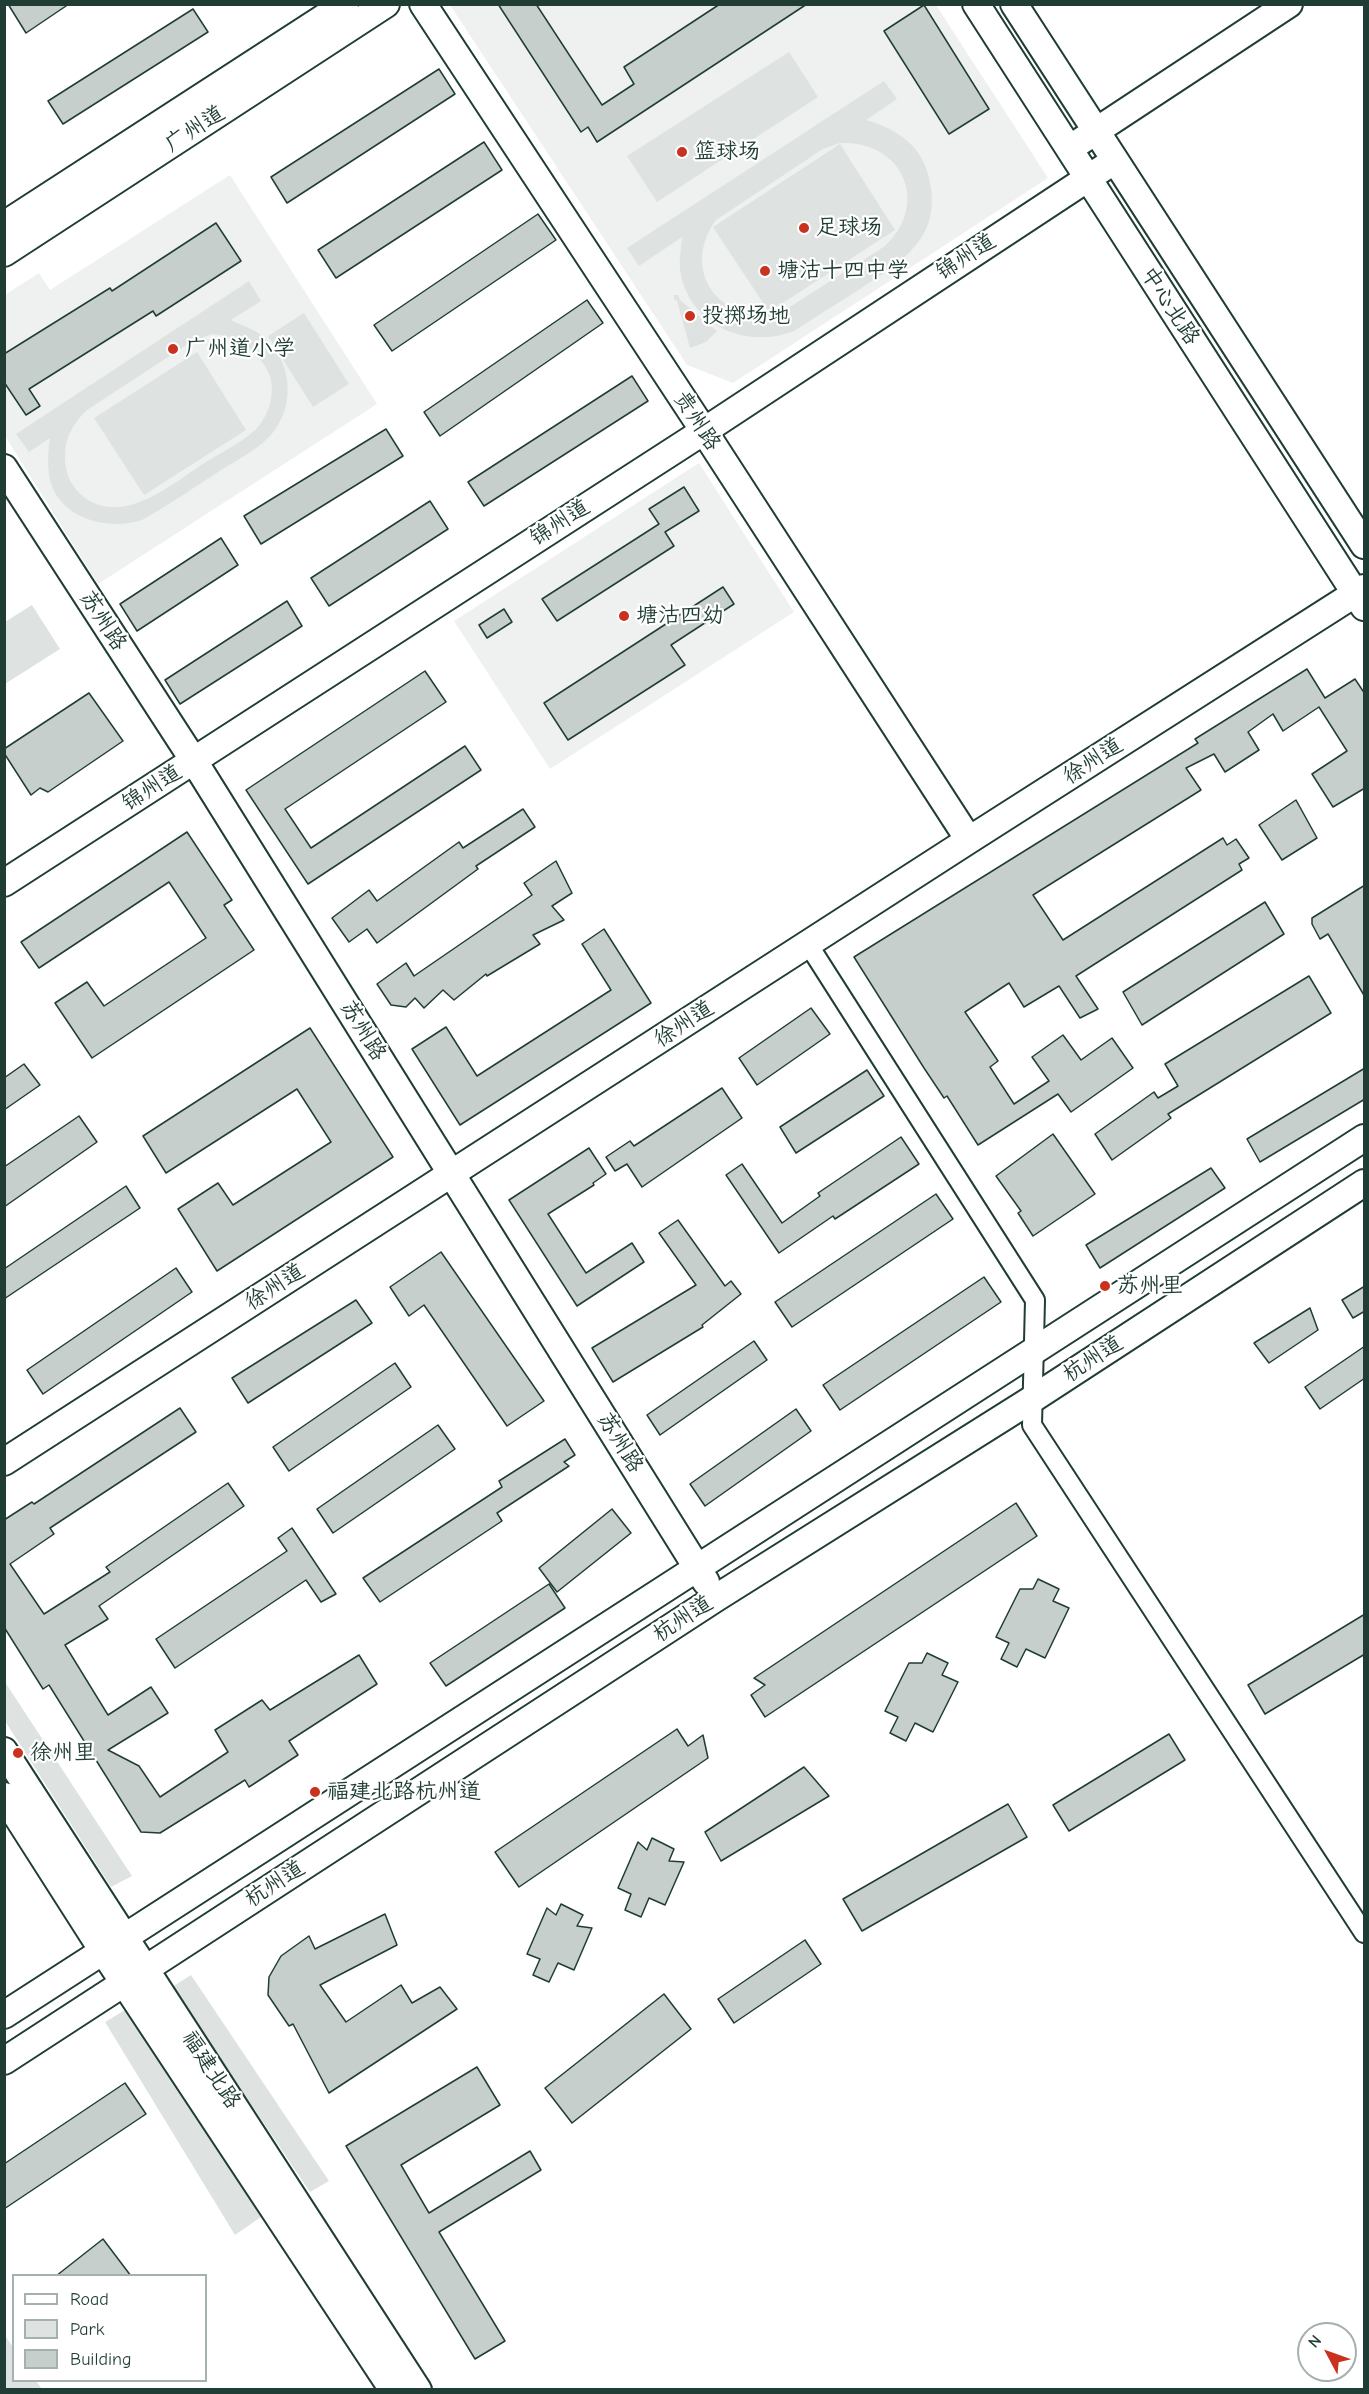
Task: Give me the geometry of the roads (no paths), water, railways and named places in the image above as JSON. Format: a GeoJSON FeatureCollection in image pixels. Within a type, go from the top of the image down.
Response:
{"type":"FeatureCollection","features":[{"type":"Feature","properties":{"kind":"street","name":"广州道"},"geometry":{"type":"LineString","coordinates":[[4,225],[345,4]]}},
{"type":"Feature","properties":{"kind":"street","name":"广州道"},"geometry":{"type":"LineString","coordinates":[[4,253],[386,4]]}},
{"type":"Feature","properties":{"kind":"street","name":"贵州路"},"geometry":{"type":"LineString","coordinates":[[423,4],[969,840]]}},
{"type":"Feature","properties":{"kind":"street","name":"中心北路"},"geometry":{"type":"LineString","coordinates":[[976,4],[1362,596]]}},
{"type":"Feature","properties":{"kind":"street","name":"中心北路"},"geometry":{"type":"LineString","coordinates":[[1014,4],[1365,546]]}},
{"type":"Feature","properties":{"kind":"street"},"geometry":{"type":"LineString","coordinates":[[1069,149],[1289,4]]}},
{"type":"Feature","properties":{"kind":"street","name":"锦州道"},"geometry":{"type":"LineString","coordinates":[[4,883],[704,431],[1114,161]]}},
{"type":"Feature","properties":{"kind":"street","name":"苏州路"},"geometry":{"type":"LineString","coordinates":[[4,468],[194,761],[716,1598]]}},
{"type":"Feature","properties":{"kind":"street","name":"徐州道"},"geometry":{"type":"LineString","coordinates":[[4,1462],[969,840],[1362,596]]}},
{"type":"Feature","properties":{"kind":"street"},"geometry":{"type":"LineString","coordinates":[[808,944],[1035,1300],[1032,1425],[1365,1933]]}},
{"type":"Feature","properties":{"kind":"street","name":"杭州道"},"geometry":{"type":"LineString","coordinates":[[4,2015],[1365,1138]]}},
{"type":"Feature","properties":{"kind":"street","name":"杭州道"},"geometry":{"type":"LineString","coordinates":[[4,2061],[716,1598],[1034,1398],[1365,1183]]}},
{"type":"Feature","properties":{"kind":"street","name":"福建北路"},"geometry":{"type":"LineString","coordinates":[[4,1751],[124,1937],[135,1976],[393,2390]]}},
{"type":"Feature","properties":{"kind":"street","name":"福建北路"},"geometry":{"type":"LineString","coordinates":[[4,1796],[103,1951],[135,1976],[418,2390]]}},
{"type":"Feature","properties":{"kind":"place","name":"篮球场"},"geometry":{"type":"Point","coordinates":[682,152]}},
{"type":"Feature","properties":{"kind":"place","name":"足球场"},"geometry":{"type":"Point","coordinates":[804,228]}},
{"type":"Feature","properties":{"kind":"place","name":"塘沽十四中学"},"geometry":{"type":"Point","coordinates":[765,271]}},
{"type":"Feature","properties":{"kind":"place","name":"投掷场地"},"geometry":{"type":"Point","coordinates":[690,316]}},
{"type":"Feature","properties":{"kind":"place","name":"广州道小学"},"geometry":{"type":"Point","coordinates":[173,349]}},
{"type":"Feature","properties":{"kind":"place","name":"塘沽四幼"},"geometry":{"type":"Point","coordinates":[624,616]}},
{"type":"Feature","properties":{"kind":"place","name":"苏州里"},"geometry":{"type":"Point","coordinates":[1105,1286]}},
{"type":"Feature","properties":{"kind":"place","name":"徐州里"},"geometry":{"type":"Point","coordinates":[18,1753]}},
{"type":"Feature","properties":{"kind":"place","name":"福建北路杭州道"},"geometry":{"type":"Point","coordinates":[315,1792]}}]}
